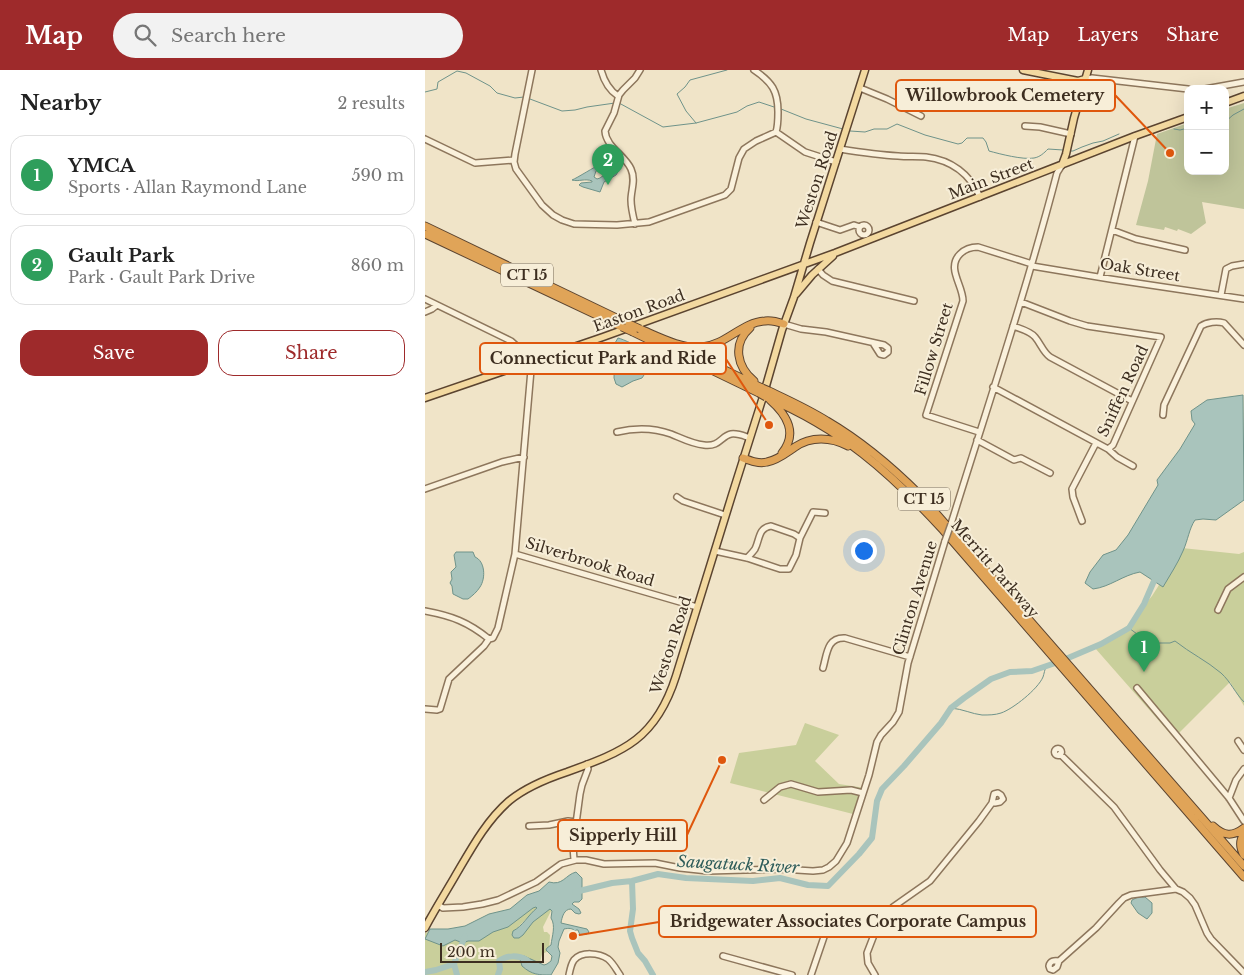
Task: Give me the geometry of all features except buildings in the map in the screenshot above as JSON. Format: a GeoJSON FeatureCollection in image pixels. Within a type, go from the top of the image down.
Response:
{"type":"FeatureCollection","features":[{"type":"Feature","properties":{"kind":"highway","name":"Merritt Parkway"},"geometry":{"type":"LineString","coordinates":[[425,226],[631,328],[814,414],[847,434],[878,457],[937,513],[1047,645]]}},
{"type":"Feature","properties":{"kind":"highway","name":"Merritt Parkway"},"geometry":{"type":"LineString","coordinates":[[425,234],[631,328]]}},
{"type":"Feature","properties":{"kind":"highway"},"geometry":{"type":"LineString","coordinates":[[631,328],[684,346],[704,347],[720,342],[749,325],[771,321],[784,324]]}},
{"type":"Feature","properties":{"kind":"highway"},"geometry":{"type":"LineString","coordinates":[[760,322],[749,329],[741,339],[738,350],[739,360],[745,372],[788,421],[789,441],[779,458]]}},
{"type":"Feature","properties":{"kind":"highway","name":"Merritt Parkway"},"geometry":{"type":"LineString","coordinates":[[764,392],[831,430],[856,448],[889,474],[929,514],[1047,645],[1244,877]]}},
{"type":"Feature","properties":{"kind":"highway"},"geometry":{"type":"LineString","coordinates":[[743,458],[762,463],[773,461],[809,440],[833,440],[851,447],[889,474]]}},
{"type":"Feature","properties":{"kind":"highway","name":"Merritt Parkway"},"geometry":{"type":"LineString","coordinates":[[1073,675],[1244,866]]}},
{"type":"Feature","properties":{"kind":"highway"},"geometry":{"type":"LineString","coordinates":[[1167,778],[1206,820],[1224,834],[1236,833],[1244,828]]}},
{"type":"Feature","properties":{"kind":"highway"},"geometry":{"type":"LineString","coordinates":[[1244,834],[1240,844],[1244,854]]}},
{"type":"Feature","properties":{"kind":"main road","name":"Weston Road"},"geometry":{"type":"LineString","coordinates":[[425,928],[429,915],[438,905],[481,833],[504,806],[536,784],[629,746],[645,732],[666,703],[672,689],[784,324],[794,298],[816,222],[865,70]]}},
{"type":"Feature","properties":{"kind":"main road"},"geometry":{"type":"LineString","coordinates":[[1023,70],[1078,81],[1085,79]]}},
{"type":"Feature","properties":{"kind":"main road"},"geometry":{"type":"LineString","coordinates":[[1062,165],[1088,70]]}},
{"type":"Feature","properties":{"kind":"main road"},"geometry":{"type":"LineString","coordinates":[[1229,102],[1244,96]]}},
{"type":"Feature","properties":{"kind":"main road","name":"Main Street"},"geometry":{"type":"LineString","coordinates":[[803,265],[1184,118]]}},
{"type":"Feature","properties":{"kind":"main road","name":"Weston Road"},"geometry":{"type":"LineString","coordinates":[[794,298],[818,269],[835,253]]}},
{"type":"Feature","properties":{"kind":"main road","name":"Easton Road"},"geometry":{"type":"LineString","coordinates":[[425,398],[529,363],[803,265]]}},
{"type":"Feature","properties":{"kind":"street"},"geometry":{"type":"LineString","coordinates":[[532,70],[514,160],[518,171],[542,205],[553,215],[571,223],[635,224],[657,220],[725,195],[731,189],[744,149],[776,132]]}},
{"type":"Feature","properties":{"kind":"street"},"geometry":{"type":"LineString","coordinates":[[601,70],[603,78],[618,97]]}},
{"type":"Feature","properties":{"kind":"street"},"geometry":{"type":"LineString","coordinates":[[635,224],[631,206],[634,181],[632,171],[608,142],[605,129],[612,116],[618,97],[640,70]]}},
{"type":"Feature","properties":{"kind":"street"},"geometry":{"type":"LineString","coordinates":[[753,70],[768,81],[775,91],[778,110],[776,132]]}},
{"type":"Feature","properties":{"kind":"street"},"geometry":{"type":"LineString","coordinates":[[1085,79],[1092,78],[1184,89]]}},
{"type":"Feature","properties":{"kind":"street"},"geometry":{"type":"LineString","coordinates":[[1227,85],[1244,82]]}},
{"type":"Feature","properties":{"kind":"street"},"geometry":{"type":"LineString","coordinates":[[860,88],[921,116]]}},
{"type":"Feature","properties":{"kind":"street"},"geometry":{"type":"LineString","coordinates":[[1025,126],[1040,127],[1071,134]]}},
{"type":"Feature","properties":{"kind":"street"},"geometry":{"type":"LineString","coordinates":[[776,132],[805,152],[836,162]]}},
{"type":"Feature","properties":{"kind":"street"},"geometry":{"type":"LineString","coordinates":[[1100,277],[1135,136]]}},
{"type":"Feature","properties":{"kind":"street"},"geometry":{"type":"LineString","coordinates":[[425,139],[475,162],[514,160]]}},
{"type":"Feature","properties":{"kind":"street"},"geometry":{"type":"LineString","coordinates":[[840,149],[942,160],[957,168],[968,178],[981,197]]}},
{"type":"Feature","properties":{"kind":"street","name":"Clinton Avenue"},"geometry":{"type":"LineString","coordinates":[[574,860],[586,860],[604,864],[655,863],[708,871],[781,870],[809,872],[823,870],[836,861],[847,843],[878,740],[900,710],[910,657],[1021,302],[1057,174],[1062,165]]}},
{"type":"Feature","properties":{"kind":"street"},"geometry":{"type":"LineString","coordinates":[[816,222],[840,230],[854,225],[860,227]]}},
{"type":"Feature","properties":{"kind":"street"},"geometry":{"type":"LineString","coordinates":[[1112,230],[1136,239],[1185,250]]}},
{"type":"Feature","properties":{"kind":"street","name":"Fillow Street"},"geometry":{"type":"LineString","coordinates":[[979,432],[926,415],[963,300],[963,293],[955,271],[954,262],[959,254],[965,250],[978,247],[1032,265]]}},
{"type":"Feature","properties":{"kind":"street"},"geometry":{"type":"LineString","coordinates":[[1221,295],[1226,269],[1244,264]]}},
{"type":"Feature","properties":{"kind":"street","name":"Oak Street"},"geometry":{"type":"LineString","coordinates":[[1032,265],[1244,299]]}},
{"type":"Feature","properties":{"kind":"street"},"geometry":{"type":"LineString","coordinates":[[818,269],[831,281],[914,301]]}},
{"type":"Feature","properties":{"kind":"street"},"geometry":{"type":"LineString","coordinates":[[425,300],[511,341],[520,349],[529,363]]}},
{"type":"Feature","properties":{"kind":"street","name":"Sniffen Road"},"geometry":{"type":"LineString","coordinates":[[1021,302],[1087,326],[1161,337],[1113,445],[1108,449]]}},
{"type":"Feature","properties":{"kind":"street"},"geometry":{"type":"LineString","coordinates":[[425,312],[432,310],[437,305]]}},
{"type":"Feature","properties":{"kind":"street"},"geometry":{"type":"LineString","coordinates":[[1163,415],[1164,405],[1203,324],[1224,323],[1244,345]]}},
{"type":"Feature","properties":{"kind":"street"},"geometry":{"type":"LineString","coordinates":[[784,324],[873,343]]}},
{"type":"Feature","properties":{"kind":"street"},"geometry":{"type":"LineString","coordinates":[[1013,326],[1029,332],[1035,337],[1050,357],[1132,401]]}},
{"type":"Feature","properties":{"kind":"street","name":"Silverbrook Road"},"geometry":{"type":"LineString","coordinates":[[529,363],[531,370],[515,554],[697,607]]}},
{"type":"Feature","properties":{"kind":"street"},"geometry":{"type":"LineString","coordinates":[[993,387],[1108,449],[1117,457],[1133,466]]}},
{"type":"Feature","properties":{"kind":"street"},"geometry":{"type":"LineString","coordinates":[[617,432],[656,430],[705,445],[715,444],[730,434],[750,438]]}},
{"type":"Feature","properties":{"kind":"street"},"geometry":{"type":"LineString","coordinates":[[977,440],[1014,460],[1021,458],[1050,473]]}},
{"type":"Feature","properties":{"kind":"street"},"geometry":{"type":"LineString","coordinates":[[1082,521],[1072,489],[1096,443]]}},
{"type":"Feature","properties":{"kind":"street"},"geometry":{"type":"LineString","coordinates":[[425,489],[502,462],[524,457]]}},
{"type":"Feature","properties":{"kind":"street"},"geometry":{"type":"LineString","coordinates":[[677,497],[683,501],[725,515]]}},
{"type":"Feature","properties":{"kind":"street"},"geometry":{"type":"LineString","coordinates":[[715,551],[789,570],[796,555],[800,538],[813,512],[825,513]]}},
{"type":"Feature","properties":{"kind":"street"},"geometry":{"type":"LineString","coordinates":[[747,558],[755,548],[761,531],[767,527],[771,526],[800,538]]}},
{"type":"Feature","properties":{"kind":"street"},"geometry":{"type":"LineString","coordinates":[[425,709],[437,710],[441,708],[449,679],[485,646],[489,639],[495,636],[515,554]]}},
{"type":"Feature","properties":{"kind":"street"},"geometry":{"type":"LineString","coordinates":[[1218,610],[1228,589],[1244,577]]}},
{"type":"Feature","properties":{"kind":"street"},"geometry":{"type":"LineString","coordinates":[[425,611],[461,620],[489,639]]}},
{"type":"Feature","properties":{"kind":"street"},"geometry":{"type":"LineString","coordinates":[[823,668],[829,645],[833,640],[839,638],[845,638],[910,657]]}},
{"type":"Feature","properties":{"kind":"street"},"geometry":{"type":"LineString","coordinates":[[1137,688],[1229,798],[1242,815],[1244,821]]}},
{"type":"Feature","properties":{"kind":"street"},"geometry":{"type":"LineString","coordinates":[[1238,741],[1244,750]]}},
{"type":"Feature","properties":{"kind":"street"},"geometry":{"type":"LineString","coordinates":[[1060,754],[1114,807],[1155,864],[1176,889],[1190,898],[1211,939],[1244,973]]}},
{"type":"Feature","properties":{"kind":"street"},"geometry":{"type":"LineString","coordinates":[[438,905],[443,908],[463,907],[498,900],[538,880],[561,864],[574,860],[573,846],[582,785],[588,769],[587,764]]}},
{"type":"Feature","properties":{"kind":"street"},"geometry":{"type":"LineString","coordinates":[[1229,798],[1236,780],[1244,769]]}},
{"type":"Feature","properties":{"kind":"street"},"geometry":{"type":"LineString","coordinates":[[764,800],[780,787],[791,784],[818,792],[851,790],[863,793]]}},
{"type":"Feature","properties":{"kind":"street"},"geometry":{"type":"LineString","coordinates":[[875,975],[868,963],[867,953],[883,919],[893,907],[930,881],[992,803]]}},
{"type":"Feature","properties":{"kind":"street"},"geometry":{"type":"LineString","coordinates":[[529,826],[549,825],[568,821],[606,835]]}},
{"type":"Feature","properties":{"kind":"street"},"geometry":{"type":"LineString","coordinates":[[1059,961],[1096,928],[1125,898],[1131,895],[1176,889]]}},
{"type":"Feature","properties":{"kind":"street"},"geometry":{"type":"LineString","coordinates":[[811,975],[826,931],[837,910]]}},
{"type":"Feature","properties":{"kind":"street"},"geometry":{"type":"LineString","coordinates":[[569,975],[573,961],[582,955],[591,954],[603,956],[609,960],[619,975]]}},
{"type":"Feature","properties":{"kind":"street"},"geometry":{"type":"LineString","coordinates":[[723,956],[792,975]]}},
{"type":"Feature","properties":{"kind":"green space"},"geometry":{"type":"Polygon","coordinates":[[[1244,103],[1244,209],[1202,202],[1206,223],[1191,234],[1178,229],[1177,231],[1165,227],[1164,230],[1136,225],[1148,181],[1157,134],[1184,124],[1184,175],[1229,175],[1229,108],[1244,103]]]}},
{"type":"Feature","properties":{"kind":"green space"},"geometry":{"type":"Polygon","coordinates":[[[1182,548],[1239,554],[1244,552],[1244,706],[1230,682],[1174,738],[1095,648],[1107,642],[1128,625],[1152,596],[1168,563],[1182,548]]]}},
{"type":"Feature","properties":{"kind":"green space"},"geometry":{"type":"Polygon","coordinates":[[[805,723],[839,735],[815,761],[839,784],[865,788],[857,815],[730,783],[739,753],[796,745],[805,723]]]}},
{"type":"Feature","properties":{"kind":"green space"},"geometry":{"type":"Polygon","coordinates":[[[538,906],[516,930],[515,934],[524,930],[548,909],[553,907],[543,927],[544,932],[550,935],[549,951],[542,954],[537,975],[425,975],[425,933],[428,932],[439,937],[538,906]]]}},
{"type":"Feature","properties":{"kind":"water"},"geometry":{"type":"Polygon","coordinates":[[[614,163],[618,164],[619,170],[616,175],[604,182],[600,192],[579,185],[592,181],[572,180],[599,165],[603,167],[596,171],[594,177],[600,178],[611,170],[614,163]]]}},
{"type":"Feature","properties":{"kind":"water"},"geometry":{"type":"Polygon","coordinates":[[[618,338],[639,347],[643,351],[646,372],[642,378],[622,387],[616,384],[614,378],[615,343],[618,338]]]}},
{"type":"Feature","properties":{"kind":"water"},"geometry":{"type":"Polygon","coordinates":[[[1243,395],[1244,500],[1216,520],[1195,520],[1181,556],[1163,587],[1140,572],[1099,588],[1093,589],[1085,583],[1090,572],[1103,555],[1116,550],[1128,535],[1158,485],[1157,480],[1180,449],[1195,424],[1192,420],[1191,411],[1207,400],[1243,395]]]}},
{"type":"Feature","properties":{"kind":"water"},"geometry":{"type":"Polygon","coordinates":[[[456,552],[473,552],[483,566],[484,575],[482,583],[477,591],[468,599],[463,599],[453,594],[450,583],[452,579],[451,572],[456,567],[454,555],[456,552]]]}},
{"type":"Feature","properties":{"kind":"water"},"geometry":{"type":"Polygon","coordinates":[[[576,872],[582,878],[582,899],[572,904],[581,913],[575,913],[571,909],[567,910],[561,923],[587,929],[589,932],[580,935],[578,930],[564,929],[559,941],[560,953],[558,963],[551,975],[532,973],[522,966],[520,959],[524,956],[544,965],[551,961],[552,956],[546,950],[551,945],[553,931],[552,911],[550,909],[533,922],[519,938],[514,938],[512,935],[513,931],[523,923],[536,907],[508,927],[493,932],[479,941],[463,943],[455,940],[443,946],[425,939],[430,929],[448,929],[465,926],[489,914],[510,909],[527,895],[539,891],[549,882],[558,883],[576,872]]]}},
{"type":"Feature","properties":{"kind":"water"},"geometry":{"type":"Polygon","coordinates":[[[1138,897],[1145,897],[1152,903],[1152,913],[1147,919],[1138,913],[1131,903],[1132,900],[1138,897]]]}},
{"type":"Feature","properties":{"kind":"waterway"},"geometry":{"type":"LineString","coordinates":[[696,123],[686,111],[677,94],[690,80],[727,70]]}},
{"type":"Feature","properties":{"kind":"waterway"},"geometry":{"type":"LineString","coordinates":[[425,92],[437,89],[438,82],[457,71],[466,73],[490,86],[497,93],[515,98],[524,97]]}},
{"type":"Feature","properties":{"kind":"waterway"},"geometry":{"type":"LineString","coordinates":[[530,99],[562,111],[615,103]]}},
{"type":"Feature","properties":{"kind":"waterway"},"geometry":{"type":"LineString","coordinates":[[619,103],[663,127],[696,123],[737,112],[759,102],[774,107]]}},
{"type":"Feature","properties":{"kind":"waterway"},"geometry":{"type":"LineString","coordinates":[[781,109],[806,119],[843,129]]}},
{"type":"Feature","properties":{"kind":"waterway"},"geometry":{"type":"LineString","coordinates":[[1229,118],[1244,109]]}},
{"type":"Feature","properties":{"kind":"waterway"},"geometry":{"type":"LineString","coordinates":[[850,131],[865,132],[874,129],[887,129],[897,124],[925,135],[958,144],[967,138],[983,138],[989,151],[1024,158],[1038,157],[1048,149],[1063,150]]}},
{"type":"Feature","properties":{"kind":"waterway"},"geometry":{"type":"LineString","coordinates":[[1174,129],[1184,129]]}},
{"type":"Feature","properties":{"kind":"waterway"},"geometry":{"type":"LineString","coordinates":[[1070,151],[1119,134]]}},
{"type":"Feature","properties":{"kind":"waterway","name":"Saugatuck River"},"geometry":{"type":"LineString","coordinates":[[575,892],[658,874],[686,878],[753,881],[780,878],[808,885],[828,886],[872,838],[877,801],[882,789],[941,723],[951,708],[991,679],[1010,672],[1032,671],[1061,661],[1101,644],[1129,628],[1144,604],[1157,574]]}},
{"type":"Feature","properties":{"kind":"waterway"},"geometry":{"type":"LineString","coordinates":[[1129,628],[1141,637],[1150,638],[1159,643],[1175,641],[1221,673],[1244,702]]}},
{"type":"Feature","properties":{"kind":"waterway"},"geometry":{"type":"LineString","coordinates":[[951,708],[982,715],[1006,711],[1025,698],[1036,687],[1043,677],[1046,666]]}},
{"type":"Feature","properties":{"kind":"waterway"},"geometry":{"type":"LineString","coordinates":[[632,881],[633,909],[630,931],[638,953],[653,975]]}},
{"type":"Feature","properties":{"kind":"waterway","name":"Saugatuck River"},"geometry":{"type":"LineString","coordinates":[[457,975],[454,964],[465,936]]}},
{"type":"Feature","properties":{"kind":"waterway","name":"Saugatuck River"},"geometry":{"type":"LineString","coordinates":[[498,975],[500,969],[499,961],[502,959],[513,956],[527,960]]}},
{"type":"Feature","properties":{"kind":"waterway","name":"Saugatuck River"},"geometry":{"type":"LineString","coordinates":[[425,972],[454,964]]}},
{"type":"Feature","properties":{"kind":"place","name":"Willowbrook Cemetery"},"geometry":{"type":"Point","coordinates":[1170,153]}},
{"type":"Feature","properties":{"kind":"place","name":"Gault Park"},"geometry":{"type":"Point","coordinates":[608,185]}},
{"type":"Feature","properties":{"kind":"place","name":"Connecticut Park and Ride"},"geometry":{"type":"Point","coordinates":[769,425]}},
{"type":"Feature","properties":{"kind":"place","name":"YMCA"},"geometry":{"type":"Point","coordinates":[1144,672]}},
{"type":"Feature","properties":{"kind":"place","name":"Sipperly Hill"},"geometry":{"type":"Point","coordinates":[722,760]}},
{"type":"Feature","properties":{"kind":"place","name":"Bridgewater Associates Corporate Campus"},"geometry":{"type":"Point","coordinates":[573,936]}}]}
